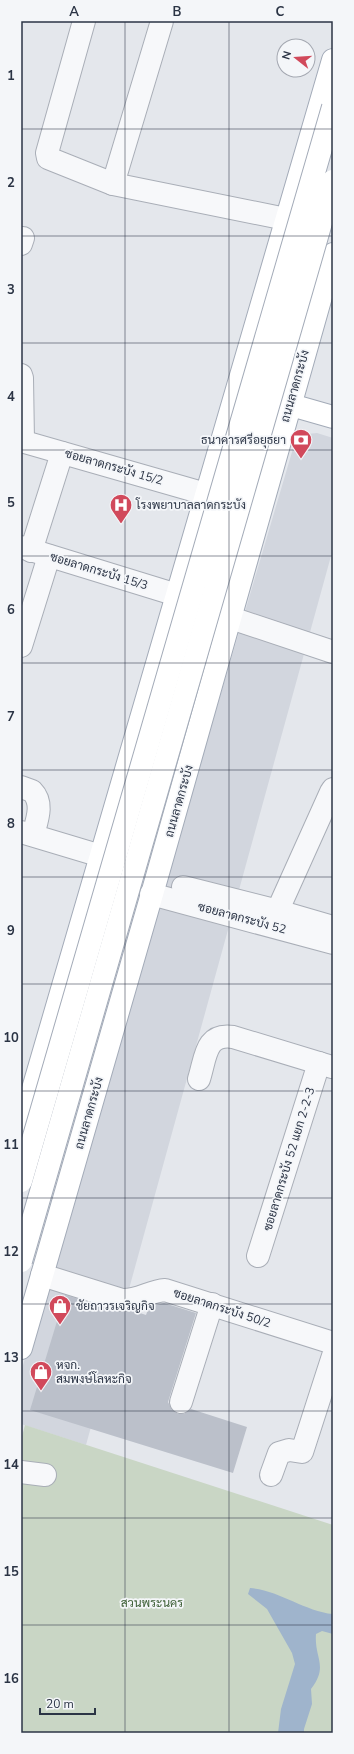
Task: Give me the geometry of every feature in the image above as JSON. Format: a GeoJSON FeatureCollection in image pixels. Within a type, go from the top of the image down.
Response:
{"type":"FeatureCollection","features":[{"type":"Feature","properties":{"kind":"main road"},"geometry":{"type":"LineString","coordinates":[[21,1130],[333,60]]}},
{"type":"Feature","properties":{"kind":"main road"},"geometry":{"type":"LineString","coordinates":[[21,1181],[333,107]]}},
{"type":"Feature","properties":{"kind":"main road"},"geometry":{"type":"LineString","coordinates":[[21,1261],[333,181]]}},
{"type":"Feature","properties":{"kind":"main road","name":"ถนนลาดกระบัง"},"geometry":{"type":"LineString","coordinates":[[21,1348],[231,618],[333,254]]}},
{"type":"Feature","properties":{"kind":"main road"},"geometry":{"type":"LineString","coordinates":[[238,389],[333,418]]}},
{"type":"Feature","properties":{"kind":"street"},"geometry":{"type":"LineString","coordinates":[[84,21],[47,153],[48,158],[113,184],[286,219]]}},
{"type":"Feature","properties":{"kind":"street"},"geometry":{"type":"LineString","coordinates":[[113,184],[162,21]]}},
{"type":"Feature","properties":{"kind":"street"},"geometry":{"type":"LineString","coordinates":[[21,375],[22,441]]}},
{"type":"Feature","properties":{"kind":"street","name":"ซอยลาดกระบัง 15/2"},"geometry":{"type":"LineString","coordinates":[[22,441],[206,494]]}},
{"type":"Feature","properties":{"kind":"street"},"geometry":{"type":"LineString","coordinates":[[21,646],[34,551],[62,453]]}},
{"type":"Feature","properties":{"kind":"street","name":"ซอยลาดกระบัง 15/3"},"geometry":{"type":"LineString","coordinates":[[34,551],[177,595]]}},
{"type":"Feature","properties":{"kind":"street"},"geometry":{"type":"LineString","coordinates":[[231,618],[333,652]]}},
{"type":"Feature","properties":{"kind":"street"},"geometry":{"type":"LineString","coordinates":[[21,787],[32,791],[38,803],[39,811],[27,834],[101,856]]}},
{"type":"Feature","properties":{"kind":"street"},"geometry":{"type":"LineString","coordinates":[[274,918],[333,789]]}},
{"type":"Feature","properties":{"kind":"street","name":"ซอยลาดกระบัง 52"},"geometry":{"type":"LineString","coordinates":[[154,887],[274,918],[333,927]]}},
{"type":"Feature","properties":{"kind":"street","name":"ซอยลาดกระบัง 52"},"geometry":{"type":"LineString","coordinates":[[274,918],[333,943]]}},
{"type":"Feature","properties":{"kind":"street"},"geometry":{"type":"LineString","coordinates":[[199,1079],[209,1046],[213,1039],[222,1035],[326,1065]]}},
{"type":"Feature","properties":{"kind":"street","name":"ซอยลาดกระบัง 52 แยก 2-2-3"},"geometry":{"type":"LineString","coordinates":[[258,1256],[326,1065]]}},
{"type":"Feature","properties":{"kind":"street","name":"ซอยลาดกระบัง 50/2"},"geometry":{"type":"LineString","coordinates":[[42,1275],[122,1300],[131,1300],[157,1290],[165,1290],[333,1343]]}},
{"type":"Feature","properties":{"kind":"street"},"geometry":{"type":"LineString","coordinates":[[180,1402],[212,1304]]}},
{"type":"Feature","properties":{"kind":"street"},"geometry":{"type":"LineString","coordinates":[[271,1475],[279,1453],[289,1450],[302,1452],[333,1356]]}},
{"type":"Feature","properties":{"kind":"street"},"geometry":{"type":"LineString","coordinates":[[21,1472],[45,1475]]}},
{"type":"Feature","properties":{"kind":"shaded area"},"geometry":{"type":"Polygon","coordinates":[[[317,433],[333,438],[333,556],[331,556],[86,1445],[21,1424],[21,1372],[297,435],[317,433]]]}},
{"type":"Feature","properties":{"kind":"green space","name":"สวนพระนคร"},"geometry":{"type":"Polygon","coordinates":[[[25,1425],[333,1525],[333,1733],[21,1733],[21,1440],[25,1425]]]}},
{"type":"Feature","properties":{"kind":"water"},"geometry":{"type":"Polygon","coordinates":[[[250,1588],[271,1592],[312,1609],[333,1614],[333,1634],[322,1631],[316,1634],[320,1668],[316,1681],[311,1689],[312,1704],[304,1733],[278,1733],[281,1709],[295,1664],[292,1653],[267,1609],[248,1594],[250,1588]]]}},
{"type":"Feature","properties":{"kind":"building"},"geometry":{"type":"Polygon","coordinates":[[[65,1295],[122,1312],[134,1311],[146,1315],[149,1307],[164,1303],[196,1313],[168,1402],[172,1410],[178,1414],[184,1414],[191,1409],[247,1427],[233,1473],[30,1410],[65,1295]]]}},
{"type":"Feature","properties":{"kind":"place","name":"ธนาคารศรีอยุธยา"},"geometry":{"type":"Point","coordinates":[301,460]}},
{"type":"Feature","properties":{"kind":"place","name":"โรงพยาบาลลาดกระบัง"},"geometry":{"type":"Point","coordinates":[121,524]}},
{"type":"Feature","properties":{"kind":"place","name":"ชัยถาวรเจริญกิจ"},"geometry":{"type":"Point","coordinates":[60,1326]}},
{"type":"Feature","properties":{"kind":"place","name":"หจก. สมพงษ์โลหะกิจ"},"geometry":{"type":"Point","coordinates":[41,1392]}}]}
